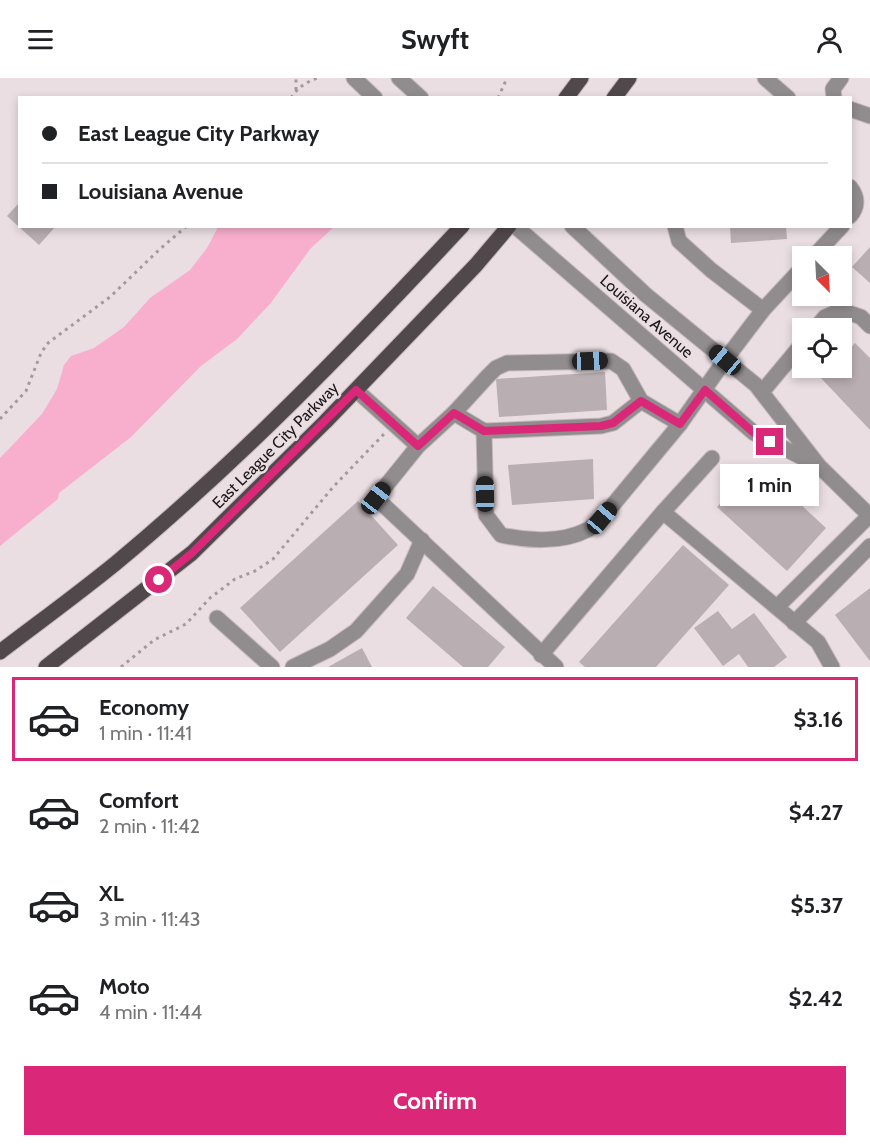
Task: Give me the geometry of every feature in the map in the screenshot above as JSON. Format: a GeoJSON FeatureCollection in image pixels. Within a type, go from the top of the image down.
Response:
{"type":"FeatureCollection","features":[{"type":"Feature","properties":{"kind":"main road"},"geometry":{"type":"LineString","coordinates":[[568,96],[581,78]]}},
{"type":"Feature","properties":{"kind":"main road"},"geometry":{"type":"LineString","coordinates":[[620,95],[629,78]]}},
{"type":"Feature","properties":{"kind":"main road","name":"East League City Parkway"},"geometry":{"type":"LineString","coordinates":[[0,652],[115,564],[261,434],[333,363],[460,228]]}},
{"type":"Feature","properties":{"kind":"main road","name":"East League City Parkway"},"geometry":{"type":"LineString","coordinates":[[46,667],[192,553],[356,390],[476,265],[507,228]]}},
{"type":"Feature","properties":{"kind":"street"},"geometry":{"type":"LineString","coordinates":[[354,78],[373,96]]}},
{"type":"Feature","properties":{"kind":"street"},"geometry":{"type":"LineString","coordinates":[[399,78],[420,96]]}},
{"type":"Feature","properties":{"kind":"street"},"geometry":{"type":"LineString","coordinates":[[765,78],[786,96]]}},
{"type":"Feature","properties":{"kind":"street"},"geometry":{"type":"LineString","coordinates":[[834,96],[833,89],[841,78]]}},
{"type":"Feature","properties":{"kind":"street"},"geometry":{"type":"LineString","coordinates":[[852,110],[870,116]]}},
{"type":"Feature","properties":{"kind":"street"},"geometry":{"type":"LineString","coordinates":[[852,191],[856,200],[855,210],[852,214]]}},
{"type":"Feature","properties":{"kind":"street","name":"Louisiana Avenue"},"geometry":{"type":"LineString","coordinates":[[517,228],[754,433],[819,466]]}},
{"type":"Feature","properties":{"kind":"street","name":"Louisiana Avenue"},"geometry":{"type":"LineString","coordinates":[[574,228],[646,295],[756,385],[819,466],[870,516]]}},
{"type":"Feature","properties":{"kind":"street"},"geometry":{"type":"LineString","coordinates":[[676,228],[680,242],[711,270],[763,310]]}},
{"type":"Feature","properties":{"kind":"street"},"geometry":{"type":"LineString","coordinates":[[823,246],[840,228]]}},
{"type":"Feature","properties":{"kind":"street"},"geometry":{"type":"LineString","coordinates":[[484,431],[486,515],[501,536],[520,540],[568,537],[589,530],[602,518],[680,424],[763,310],[792,279]]}},
{"type":"Feature","properties":{"kind":"street"},"geometry":{"type":"LineString","coordinates":[[824,318],[841,310],[861,317],[870,326]]}},
{"type":"Feature","properties":{"kind":"street"},"geometry":{"type":"LineString","coordinates":[[762,392],[792,356]]}},
{"type":"Feature","properties":{"kind":"street"},"geometry":{"type":"LineString","coordinates":[[556,667],[376,498],[418,446],[454,413],[496,368],[507,363],[611,361],[623,369],[641,401],[680,424]]}},
{"type":"Feature","properties":{"kind":"street"},"geometry":{"type":"LineString","coordinates":[[356,390],[418,446]]}},
{"type":"Feature","properties":{"kind":"street"},"geometry":{"type":"LineString","coordinates":[[454,413],[484,431],[601,426],[613,423],[641,401]]}},
{"type":"Feature","properties":{"kind":"street"},"geometry":{"type":"LineString","coordinates":[[541,655],[712,458]]}},
{"type":"Feature","properties":{"kind":"street"},"geometry":{"type":"LineString","coordinates":[[663,512],[818,642],[831,667]]}},
{"type":"Feature","properties":{"kind":"street"},"geometry":{"type":"LineString","coordinates":[[777,608],[870,516]]}},
{"type":"Feature","properties":{"kind":"street"},"geometry":{"type":"LineString","coordinates":[[293,667],[330,649],[356,631],[407,574],[422,540]]}},
{"type":"Feature","properties":{"kind":"street"},"geometry":{"type":"LineString","coordinates":[[794,623],[870,546]]}},
{"type":"Feature","properties":{"kind":"street"},"geometry":{"type":"LineString","coordinates":[[806,579],[823,594]]}},
{"type":"Feature","properties":{"kind":"street"},"geometry":{"type":"LineString","coordinates":[[217,618],[272,667]]}},
{"type":"Feature","properties":{"kind":"path"},"geometry":{"type":"LineString","coordinates":[[296,78],[296,90]]}},
{"type":"Feature","properties":{"kind":"path"},"geometry":{"type":"LineString","coordinates":[[292,96],[307,81],[318,78]]}},
{"type":"Feature","properties":{"kind":"path"},"geometry":{"type":"LineString","coordinates":[[499,96],[507,78]]}},
{"type":"Feature","properties":{"kind":"path"},"geometry":{"type":"LineString","coordinates":[[0,419],[26,391],[41,353],[48,343],[110,297],[185,228]]}},
{"type":"Feature","properties":{"kind":"path"},"geometry":{"type":"LineString","coordinates":[[122,667],[154,640],[186,624],[210,598],[235,579],[255,571],[273,559],[334,486],[394,424]]}},
{"type":"Feature","properties":{"kind":"shaded area"},"geometry":{"type":"Polygon","coordinates":[[[217,228],[333,228],[311,248],[270,304],[237,339],[201,366],[131,437],[59,493],[58,499],[0,546],[0,458],[42,414],[57,389],[64,365],[71,356],[94,348],[124,327],[150,298],[190,270],[207,248],[217,228]]]}},
{"type":"Feature","properties":{"kind":"building"},"geometry":{"type":"Polygon","coordinates":[[[18,204],[18,226],[7,216],[18,204]]]}},
{"type":"Feature","properties":{"kind":"building"},"geometry":{"type":"Polygon","coordinates":[[[20,228],[54,228],[39,245],[20,228]]]}},
{"type":"Feature","properties":{"kind":"building"},"geometry":{"type":"Polygon","coordinates":[[[730,228],[786,228],[787,239],[731,243],[730,228]]]}},
{"type":"Feature","properties":{"kind":"building"},"geometry":{"type":"Polygon","coordinates":[[[870,247],[870,283],[852,267],[870,247]]]}},
{"type":"Feature","properties":{"kind":"building"},"geometry":{"type":"Polygon","coordinates":[[[855,343],[870,358],[870,430],[821,378],[852,378],[852,346],[855,343]]]}},
{"type":"Feature","properties":{"kind":"building"},"geometry":{"type":"Polygon","coordinates":[[[605,372],[607,410],[499,417],[496,379],[605,372]]]}},
{"type":"Feature","properties":{"kind":"building"},"geometry":{"type":"Polygon","coordinates":[[[593,459],[594,499],[512,505],[508,465],[593,459]]]}},
{"type":"Feature","properties":{"kind":"building"},"geometry":{"type":"Polygon","coordinates":[[[757,464],[826,528],[787,571],[717,507],[757,464]]]}},
{"type":"Feature","properties":{"kind":"building"},"geometry":{"type":"Polygon","coordinates":[[[358,501],[398,545],[280,652],[240,608],[358,501]]]}},
{"type":"Feature","properties":{"kind":"building"},"geometry":{"type":"Polygon","coordinates":[[[683,545],[729,585],[656,667],[585,667],[579,662],[683,545]]]}},
{"type":"Feature","properties":{"kind":"building"},"geometry":{"type":"Polygon","coordinates":[[[433,586],[505,647],[488,667],[463,667],[406,618],[433,586]]]}},
{"type":"Feature","properties":{"kind":"building"},"geometry":{"type":"Polygon","coordinates":[[[870,588],[870,661],[835,615],[870,588]]]}},
{"type":"Feature","properties":{"kind":"building"},"geometry":{"type":"Polygon","coordinates":[[[718,611],[732,629],[754,613],[787,657],[774,667],[748,667],[739,654],[723,666],[694,628],[718,611]]]}},
{"type":"Feature","properties":{"kind":"building"},"geometry":{"type":"Polygon","coordinates":[[[362,648],[372,667],[328,667],[362,648]]]}},
{"type":"Feature","properties":{"kind":"route"},"geometry":{"type":"LineString","coordinates":[[159,580],[192,553],[356,390],[418,446],[454,413],[484,431],[601,426],[613,423],[641,401],[680,424],[705,390],[754,433],[770,442]]}}]}
